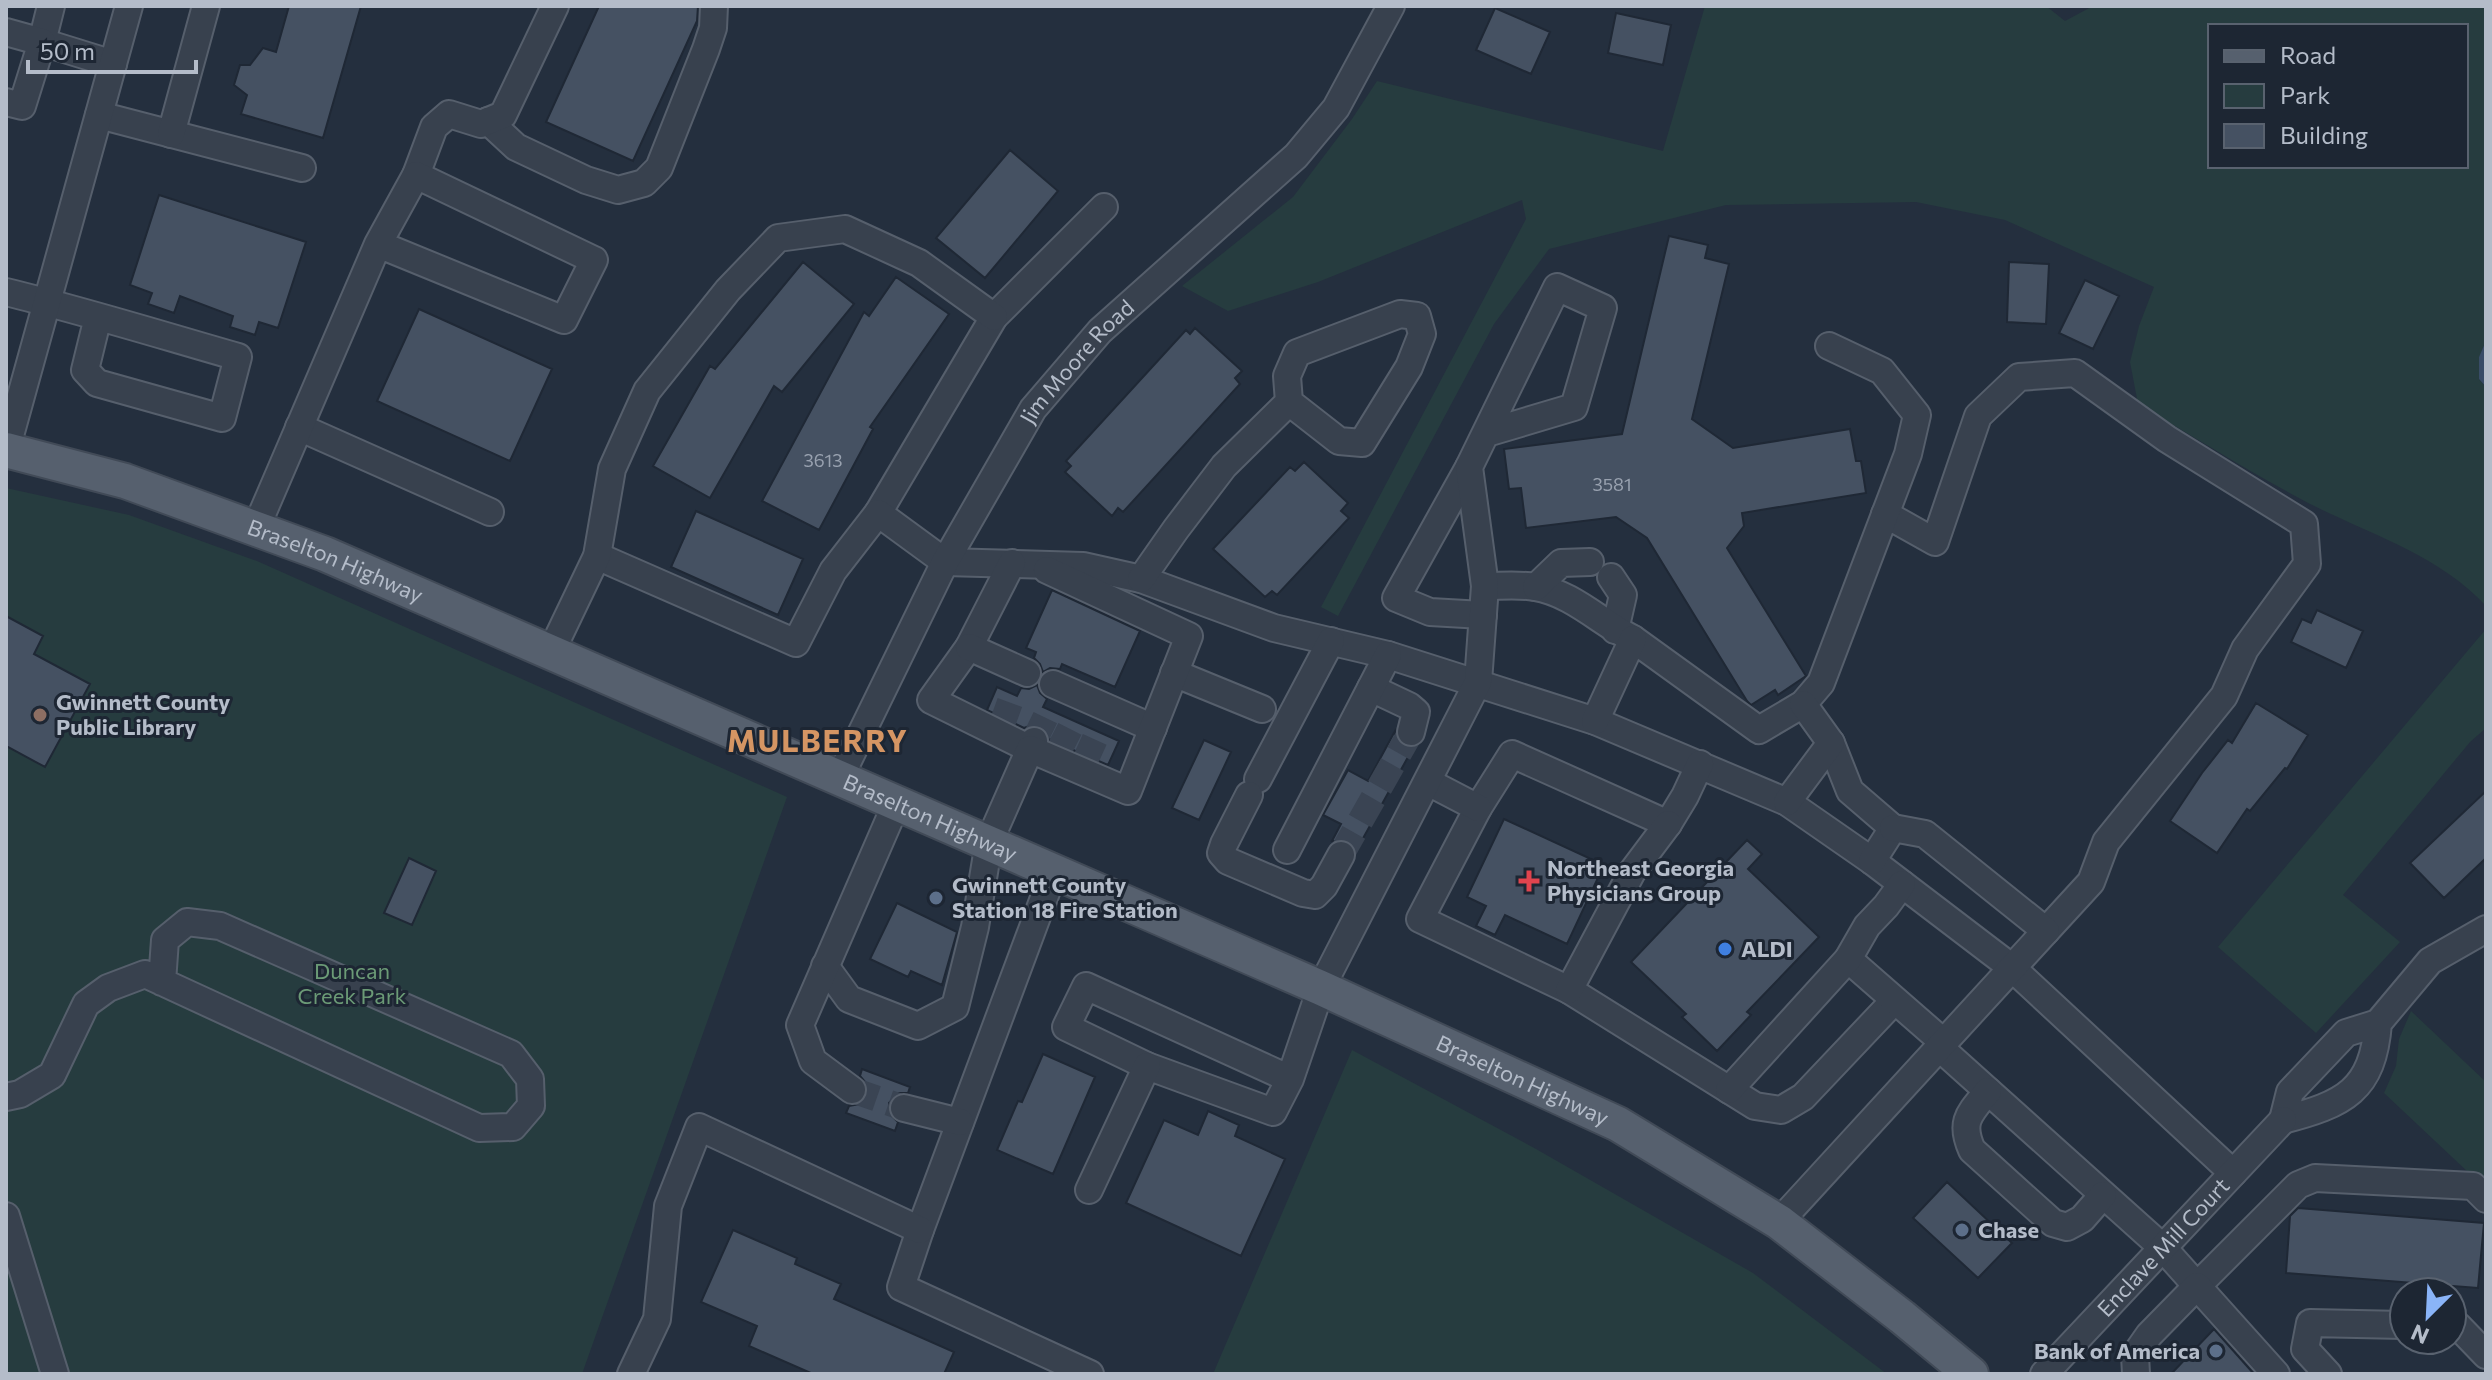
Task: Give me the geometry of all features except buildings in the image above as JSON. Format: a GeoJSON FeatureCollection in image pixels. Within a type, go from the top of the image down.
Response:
{"type":"FeatureCollection","features":[{"type":"Feature","properties":{"kind":"main road","name":"Braselton Highway"},"geometry":{"type":"LineString","coordinates":[[6,450],[125,481],[325,554],[1321,988],[1618,1124],[1779,1222],[1971,1374]]}},
{"type":"Feature","properties":{"kind":"street"},"geometry":{"type":"LineString","coordinates":[[6,102],[22,106],[51,6]]}},
{"type":"Feature","properties":{"kind":"street"},"geometry":{"type":"LineString","coordinates":[[6,450],[129,6]]}},
{"type":"Feature","properties":{"kind":"street"},"geometry":{"type":"LineString","coordinates":[[171,134],[206,6]]}},
{"type":"Feature","properties":{"kind":"street"},"geometry":{"type":"LineString","coordinates":[[256,528],[378,244],[416,175],[434,127],[449,114],[481,124],[503,115],[555,6]]}},
{"type":"Feature","properties":{"kind":"street"},"geometry":{"type":"LineString","coordinates":[[488,121],[516,147],[586,180],[618,190],[644,183],[659,168],[706,49],[713,28],[714,6]]}},
{"type":"Feature","properties":{"kind":"street","name":"Jim Moore Road"},"geometry":{"type":"LineString","coordinates":[[840,777],[945,562],[1033,409],[1100,331],[1296,156],[1336,108],[1391,6]]}},
{"type":"Feature","properties":{"kind":"street"},"geometry":{"type":"LineString","coordinates":[[6,32],[113,64]]}},
{"type":"Feature","properties":{"kind":"street"},"geometry":{"type":"LineString","coordinates":[[99,115],[302,168]]}},
{"type":"Feature","properties":{"kind":"street"},"geometry":{"type":"LineString","coordinates":[[378,244],[564,320],[594,260],[416,175]]}},
{"type":"Feature","properties":{"kind":"street"},"geometry":{"type":"LineString","coordinates":[[597,556],[796,643],[833,571],[878,513],[994,317],[1104,207]]}},
{"type":"Feature","properties":{"kind":"street"},"geometry":{"type":"LineString","coordinates":[[551,652],[597,556],[612,469],[647,391],[728,290],[778,238],[845,229],[919,263],[994,317]]}},
{"type":"Feature","properties":{"kind":"street"},"geometry":{"type":"LineString","coordinates":[[1483,615],[1430,612],[1396,598],[1487,433],[1557,287],[1603,308],[1574,407],[1487,433]]}},
{"type":"Feature","properties":{"kind":"street"},"geometry":{"type":"LineString","coordinates":[[6,292],[47,302],[238,357],[222,418],[97,383],[85,370],[98,317]]}},
{"type":"Feature","properties":{"kind":"street"},"geometry":{"type":"LineString","coordinates":[[1141,579],[1224,466],[1289,402],[1287,376],[1297,353],[1400,314],[1417,316],[1422,334],[1409,367],[1362,443],[1339,441],[1289,402]]}},
{"type":"Feature","properties":{"kind":"street"},"geometry":{"type":"LineString","coordinates":[[1485,586],[1536,587],[1574,602],[1759,730],[1803,704],[1821,683],[1908,454],[1917,415],[1882,371],[1829,346]]}},
{"type":"Feature","properties":{"kind":"street"},"geometry":{"type":"LineString","coordinates":[[1779,1222],[2091,882],[2106,842],[2224,696],[2245,649],[2307,564],[2304,524],[2167,439],[2075,373],[2019,377],[1978,416],[1935,542],[1885,514]]}},
{"type":"Feature","properties":{"kind":"street"},"geometry":{"type":"LineString","coordinates":[[299,427],[490,512]]}},
{"type":"Feature","properties":{"kind":"street"},"geometry":{"type":"LineString","coordinates":[[1290,1079],[1086,986],[1066,1027],[1147,1066],[1273,1112],[1290,1079],[1321,988],[1478,682],[1485,586],[1469,467]]}},
{"type":"Feature","properties":{"kind":"street"},"geometry":{"type":"LineString","coordinates":[[878,513],[945,562],[1083,566],[1141,579],[1274,628],[1388,655],[1595,721],[1787,802],[1872,861],[2011,967],[2233,1173]]}},
{"type":"Feature","properties":{"kind":"street"},"geometry":{"type":"LineString","coordinates":[[1536,587],[1561,563],[1590,562]]}},
{"type":"Feature","properties":{"kind":"street"},"geometry":{"type":"LineString","coordinates":[[1022,563],[1189,636],[1128,791],[1082,767],[931,700],[1022,563]]}},
{"type":"Feature","properties":{"kind":"street"},"geometry":{"type":"LineString","coordinates":[[1595,721],[1624,635],[1623,595],[1611,577]]}},
{"type":"Feature","properties":{"kind":"street"},"geometry":{"type":"LineString","coordinates":[[1161,622],[1173,590]]}},
{"type":"Feature","properties":{"kind":"street"},"geometry":{"type":"LineString","coordinates":[[1331,641],[1221,853],[1228,861],[1303,893],[1315,895],[1324,886],[1341,855]]}},
{"type":"Feature","properties":{"kind":"street"},"geometry":{"type":"LineString","coordinates":[[969,647],[1021,679]]}},
{"type":"Feature","properties":{"kind":"street"},"geometry":{"type":"LineString","coordinates":[[1287,850],[1388,655]]}},
{"type":"Feature","properties":{"kind":"street"},"geometry":{"type":"LineString","coordinates":[[1174,673],[1262,709]]}},
{"type":"Feature","properties":{"kind":"street"},"geometry":{"type":"LineString","coordinates":[[1371,688],[1416,712],[1411,732]]}},
{"type":"Feature","properties":{"kind":"street"},"geometry":{"type":"LineString","coordinates":[[1063,700],[1104,720],[1153,728]]}},
{"type":"Feature","properties":{"kind":"street"},"geometry":{"type":"LineString","coordinates":[[1803,704],[1831,743],[1850,791],[1893,828],[1925,834],[2046,931]]}},
{"type":"Feature","properties":{"kind":"street"},"geometry":{"type":"LineString","coordinates":[[1787,802],[1831,743]]}},
{"type":"Feature","properties":{"kind":"street"},"geometry":{"type":"LineString","coordinates":[[825,966],[849,999],[918,1026],[955,1007],[975,927],[989,842],[1032,745]]}},
{"type":"Feature","properties":{"kind":"street"},"geometry":{"type":"LineString","coordinates":[[1668,824],[1512,754],[1478,808],[1420,919],[1569,990],[1755,1106],[1781,1110],[1803,1097],[1894,1001]]}},
{"type":"Feature","properties":{"kind":"street"},"geometry":{"type":"LineString","coordinates":[[1569,990],[1632,872],[1668,824],[1700,764]]}},
{"type":"Feature","properties":{"kind":"street"},"geometry":{"type":"LineString","coordinates":[[1428,782],[1478,808]]}},
{"type":"Feature","properties":{"kind":"street"},"geometry":{"type":"LineString","coordinates":[[852,1090],[813,1061],[800,1025],[897,802]]}},
{"type":"Feature","properties":{"kind":"street"},"geometry":{"type":"LineString","coordinates":[[1872,861],[1893,828]]}},
{"type":"Feature","properties":{"kind":"street"},"geometry":{"type":"LineString","coordinates":[[1054,871],[901,1287],[1090,1374]]}},
{"type":"Feature","properties":{"kind":"street"},"geometry":{"type":"LineString","coordinates":[[1729,1090],[1848,959],[1867,926],[1902,884]]}},
{"type":"Feature","properties":{"kind":"street"},"geometry":{"type":"LineString","coordinates":[[6,1097],[20,1094],[52,1075],[86,1004],[108,988],[145,974],[162,982],[479,1128],[513,1127],[531,1106],[530,1079],[511,1054],[220,926],[187,922],[165,940],[162,982]]}},
{"type":"Feature","properties":{"kind":"street","name":"Enclave Mill Court"},"geometry":{"type":"LineString","coordinates":[[2044,1374],[2283,1120],[2290,1092],[2346,1033],[2378,1023],[2430,961],[2486,929]]}},
{"type":"Feature","properties":{"kind":"street"},"geometry":{"type":"LineString","coordinates":[[1848,959],[1988,1091],[2163,1248],[2276,1374]]}},
{"type":"Feature","properties":{"kind":"street","name":"Enclave Mill Court"},"geometry":{"type":"LineString","coordinates":[[2283,1120],[2324,1109],[2348,1096],[2363,1077],[2376,1050],[2378,1023]]}},
{"type":"Feature","properties":{"kind":"street"},"geometry":{"type":"LineString","coordinates":[[1089,1190],[1147,1066]]}},
{"type":"Feature","properties":{"kind":"street"},"geometry":{"type":"LineString","coordinates":[[1988,1091],[1968,1115],[1964,1133],[1972,1150],[2053,1223],[2067,1227],[2082,1219],[2103,1195]]}},
{"type":"Feature","properties":{"kind":"street"},"geometry":{"type":"LineString","coordinates":[[904,1108],[960,1122]]}},
{"type":"Feature","properties":{"kind":"street"},"geometry":{"type":"LineString","coordinates":[[631,1374],[657,1319],[668,1206],[699,1127],[920,1230]]}},
{"type":"Feature","properties":{"kind":"street"},"geometry":{"type":"LineString","coordinates":[[2136,1374],[2135,1355],[2149,1335],[2298,1185],[2315,1178],[2473,1186],[2486,1199]]}},
{"type":"Feature","properties":{"kind":"street"},"geometry":{"type":"LineString","coordinates":[[6,1216],[55,1374]]}},
{"type":"Feature","properties":{"kind":"street"},"geometry":{"type":"LineString","coordinates":[[2328,1374],[2305,1349],[2310,1323],[2388,1325]]}},
{"type":"Feature","properties":{"kind":"street"},"geometry":{"type":"LineString","coordinates":[[2468,1336],[2486,1355]]}},
{"type":"Feature","properties":{"kind":"green space"},"geometry":{"type":"Polygon","coordinates":[[[1705,6],[2046,6],[2065,21],[2093,6],[2486,6],[2486,341],[2479,358],[2479,379],[2486,387],[2486,606],[2445,571],[2421,557],[2297,497],[2138,404],[2130,362],[2139,326],[2154,287],[2005,220],[1916,202],[1726,205],[1549,249],[1494,324],[1338,616],[1321,607],[1526,219],[1522,200],[1318,282],[1228,311],[1182,286],[1293,197],[1377,81],[1663,151],[1705,6]]]}},
{"type":"Feature","properties":{"kind":"green space","name":"Duncan Creek Park"},"geometry":{"type":"Polygon","coordinates":[[[6,488],[129,515],[257,561],[787,797],[582,1374],[6,1374],[6,488]]]}},
{"type":"Feature","properties":{"kind":"green space"},"geometry":{"type":"Polygon","coordinates":[[[2486,629],[2486,728],[2470,742],[2343,895],[2400,942],[2316,1033],[2218,947],[2486,629]]]}},
{"type":"Feature","properties":{"kind":"green space"},"geometry":{"type":"Polygon","coordinates":[[[2411,1011],[2486,1082],[2486,1189],[2384,1093],[2396,1066],[2399,1039],[2411,1011]]]}},
{"type":"Feature","properties":{"kind":"green space"},"geometry":{"type":"Polygon","coordinates":[[[1352,1050],[1536,1149],[1753,1273],[1887,1374],[1213,1374],[1352,1050]]]}},
{"type":"Feature","properties":{"kind":"water"},"geometry":{"type":"Polygon","coordinates":[[[2486,341],[2486,387],[2479,379],[2479,357],[2486,341]]]}},
{"type":"Feature","properties":{"kind":"tunnel"},"geometry":{"type":"LineString","coordinates":[[1001,727],[1013,694]]}},
{"type":"Feature","properties":{"kind":"tunnel"},"geometry":{"type":"LineString","coordinates":[[1034,741],[1049,710]]}},
{"type":"Feature","properties":{"kind":"tunnel"},"geometry":{"type":"LineString","coordinates":[[1058,752],[1074,721]]}},
{"type":"Feature","properties":{"kind":"tunnel"},"geometry":{"type":"LineString","coordinates":[[1084,763],[1098,732]]}},
{"type":"Feature","properties":{"kind":"tunnel"},"geometry":{"type":"LineString","coordinates":[[1341,855],[1411,732]]}},
{"type":"Feature","properties":{"kind":"tunnel"},"geometry":{"type":"LineString","coordinates":[[852,1090],[904,1108]]}},
{"type":"Feature","properties":{"kind":"place","name":"Gwinnett County Public Library"},"geometry":{"type":"Point","coordinates":[40,715]}},
{"type":"Feature","properties":{"kind":"place","name":"Northeast Georgia Physicians Group"},"geometry":{"type":"Point","coordinates":[1529,881]}},
{"type":"Feature","properties":{"kind":"place","name":"Gwinnett County Station 18 Fire Station"},"geometry":{"type":"Point","coordinates":[936,898]}},
{"type":"Feature","properties":{"kind":"place","name":"ALDI"},"geometry":{"type":"Point","coordinates":[1725,949]}},
{"type":"Feature","properties":{"kind":"place","name":"Chase"},"geometry":{"type":"Point","coordinates":[1962,1230]}},
{"type":"Feature","properties":{"kind":"place","name":"Bank of America"},"geometry":{"type":"Point","coordinates":[2216,1351]}},
{"type":"Feature","properties":{"kind":"district","name":"MULBERRY"},"geometry":{"type":"Point","coordinates":[818,742]}}]}
